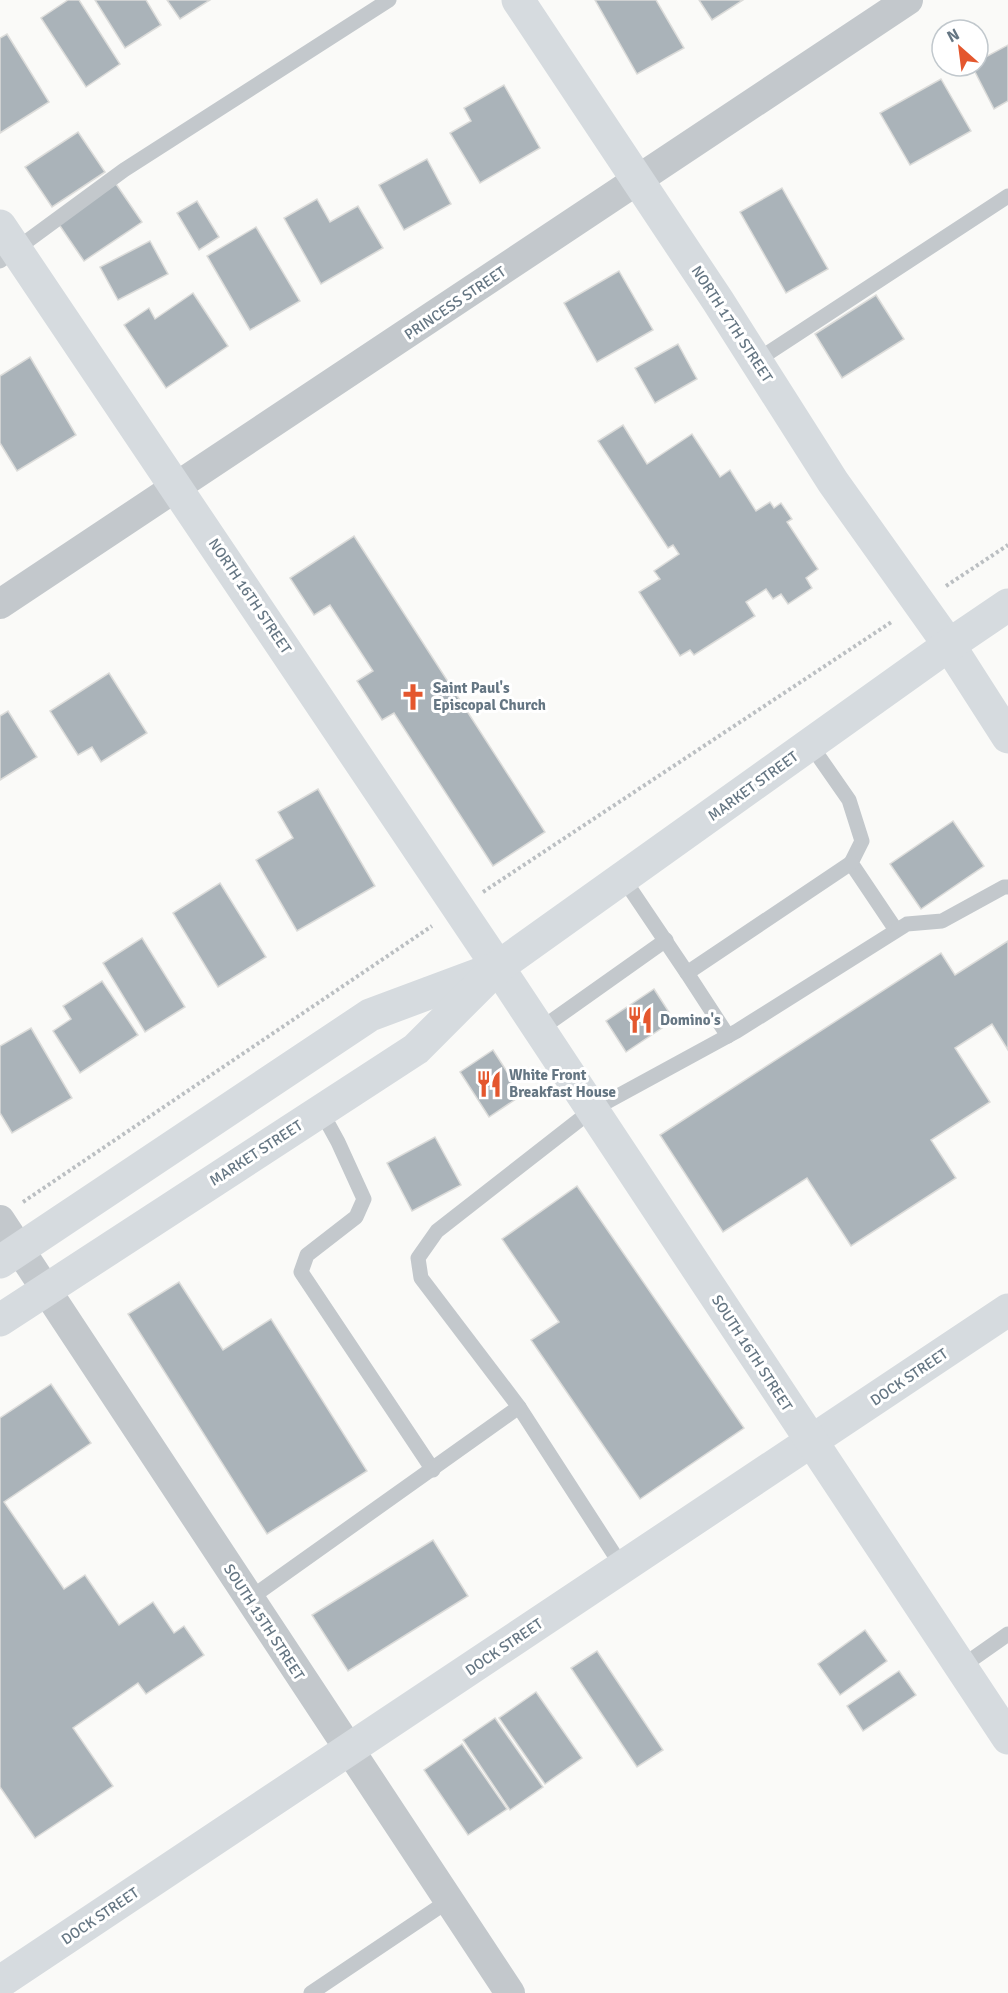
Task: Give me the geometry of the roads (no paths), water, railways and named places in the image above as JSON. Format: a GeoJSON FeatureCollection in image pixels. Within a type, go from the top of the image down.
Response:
{"type":"FeatureCollection","features":[{"type":"Feature","properties":{"kind":"street","name":"NORTH 17TH STREET"},"geometry":{"type":"LineString","coordinates":[[518,0],[718,301],[833,482],[949,645],[1008,737]]}},
{"type":"Feature","properties":{"kind":"street","name":"PRINCESS STREET"},"geometry":{"type":"LineString","coordinates":[[0,604],[908,0]]}},
{"type":"Feature","properties":{"kind":"street","name":"NORTH 16TH STREET"},"geometry":{"type":"LineString","coordinates":[[5,246],[177,487],[498,967]]}},
{"type":"Feature","properties":{"kind":"street","name":"MARKET STREET"},"geometry":{"type":"LineString","coordinates":[[0,1320],[416,1049],[498,967],[1008,605]]}},
{"type":"Feature","properties":{"kind":"street","name":"MARKET STREET"},"geometry":{"type":"LineString","coordinates":[[10,1256],[370,1015],[498,967]]}},
{"type":"Feature","properties":{"kind":"street","name":"SOUTH 16TH STREET"},"geometry":{"type":"LineString","coordinates":[[498,967],[1008,1738]]}},
{"type":"Feature","properties":{"kind":"street","name":"SOUTH 15TH STREET"},"geometry":{"type":"LineString","coordinates":[[10,1212],[10,1256],[45,1290],[510,1993]]}},
{"type":"Feature","properties":{"kind":"street","name":"DOCK STREET"},"geometry":{"type":"LineString","coordinates":[[0,1982],[1008,1310]]}},
{"type":"Feature","properties":{"kind":"lane"},"geometry":{"type":"LineString","coordinates":[[5,246],[389,0]]}},
{"type":"Feature","properties":{"kind":"lane"},"geometry":{"type":"LineString","coordinates":[[756,361],[1008,196]]}},
{"type":"Feature","properties":{"kind":"lane"},"geometry":{"type":"LineString","coordinates":[[687,973],[851,863],[862,841],[849,800],[810,744]]}},
{"type":"Feature","properties":{"kind":"lane"},"geometry":{"type":"LineString","coordinates":[[851,863],[896,930]]}},
{"type":"Feature","properties":{"kind":"lane"},"geometry":{"type":"LineString","coordinates":[[623,878],[728,1036]]}},
{"type":"Feature","properties":{"kind":"lane"},"geometry":{"type":"LineString","coordinates":[[623,1568],[519,1407],[421,1278],[418,1258],[437,1231],[592,1110],[728,1036],[907,924],[942,921],[1004,887],[1008,887]]}},
{"type":"Feature","properties":{"kind":"lane"},"geometry":{"type":"LineString","coordinates":[[539,1030],[666,940]]}},
{"type":"Feature","properties":{"kind":"lane"},"geometry":{"type":"LineString","coordinates":[[321,1111],[364,1199],[356,1216],[307,1254],[301,1272],[433,1470]]}},
{"type":"Feature","properties":{"kind":"lane"},"geometry":{"type":"LineString","coordinates":[[249,1599],[519,1407]]}},
{"type":"Feature","properties":{"kind":"lane"},"geometry":{"type":"LineString","coordinates":[[960,1667],[1008,1634]]}},
{"type":"Feature","properties":{"kind":"lane"},"geometry":{"type":"LineString","coordinates":[[311,1993],[448,1900]]}},
{"type":"Feature","properties":{"kind":"place","name":"Saint Paul's Episcopal Church"},"geometry":{"type":"Point","coordinates":[413,697]}},
{"type":"Feature","properties":{"kind":"place","name":"Domino's"},"geometry":{"type":"Point","coordinates":[640,1020]}},
{"type":"Feature","properties":{"kind":"place","name":"White Front Breakfast House"},"geometry":{"type":"Point","coordinates":[489,1084]}}]}
